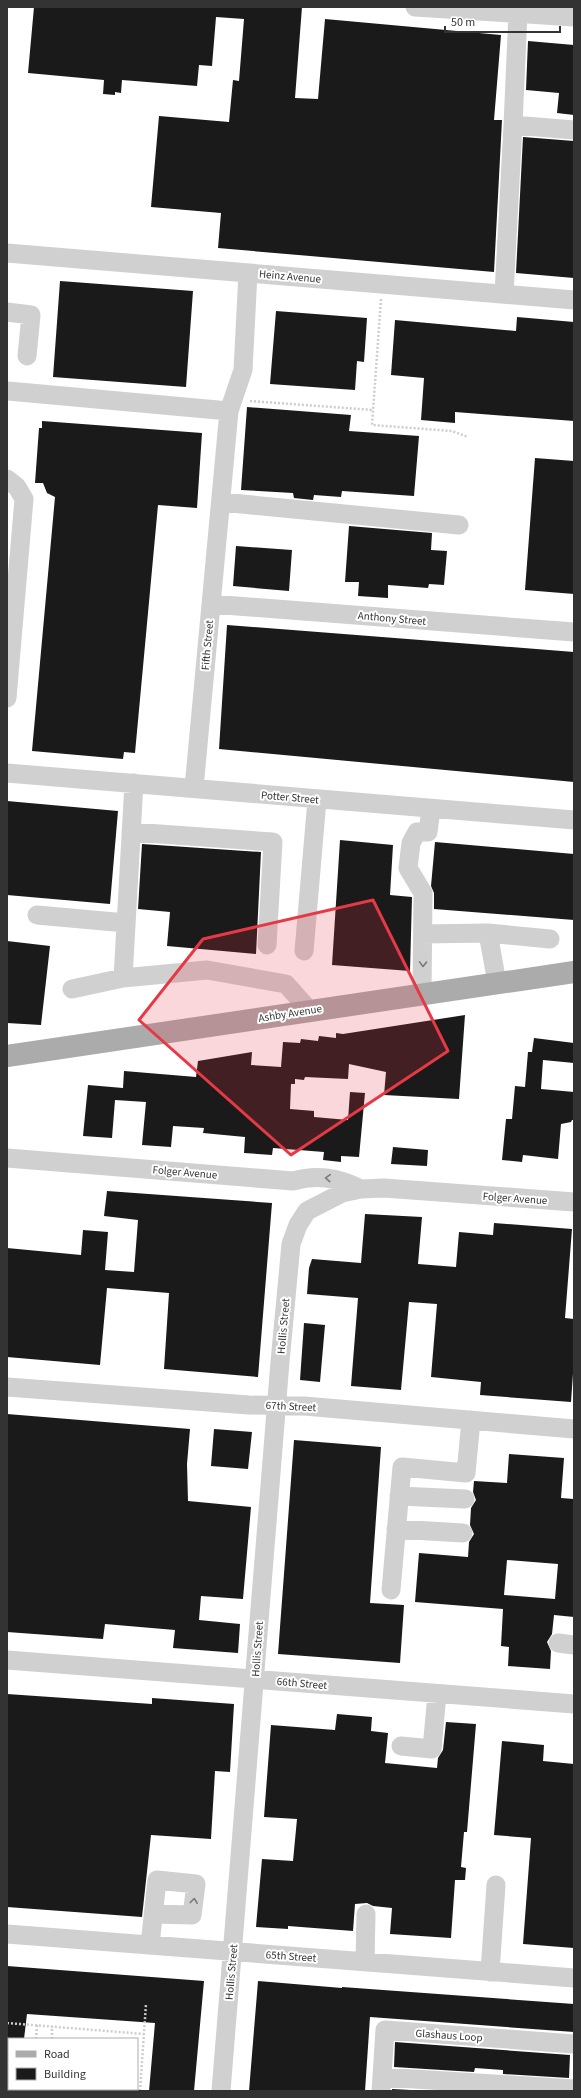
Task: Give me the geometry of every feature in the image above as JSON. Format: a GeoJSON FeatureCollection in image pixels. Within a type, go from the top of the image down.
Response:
{"type":"FeatureCollection","features":[{"type":"Feature","properties":{"kind":"main road","name":"Ashby Avenue"},"geometry":{"type":"LineString","coordinates":[[7,1056],[309,1010],[574,972]]}},
{"type":"Feature","properties":{"kind":"street"},"geometry":{"type":"LineString","coordinates":[[415,7],[518,14],[565,13]]}},
{"type":"Feature","properties":{"kind":"street"},"geometry":{"type":"LineString","coordinates":[[504,294],[518,14]]}},
{"type":"Feature","properties":{"kind":"street"},"geometry":{"type":"LineString","coordinates":[[513,126],[574,130]]}},
{"type":"Feature","properties":{"kind":"street","name":"Heinz Avenue"},"geometry":{"type":"LineString","coordinates":[[7,252],[574,300]]}},
{"type":"Feature","properties":{"kind":"street","name":"Fifth Street"},"geometry":{"type":"LineString","coordinates":[[194,788],[231,406],[243,370],[248,273]]}},
{"type":"Feature","properties":{"kind":"street"},"geometry":{"type":"LineString","coordinates":[[7,312],[31,315],[28,356]]}},
{"type":"Feature","properties":{"kind":"street"},"geometry":{"type":"LineString","coordinates":[[7,394],[231,406]]}},
{"type":"Feature","properties":{"kind":"street"},"geometry":{"type":"LineString","coordinates":[[7,479],[17,487],[24,499],[7,698]]}},
{"type":"Feature","properties":{"kind":"street"},"geometry":{"type":"LineString","coordinates":[[222,502],[459,525]]}},
{"type":"Feature","properties":{"kind":"street","name":"Anthony Street"},"geometry":{"type":"LineString","coordinates":[[211,604],[574,632]]}},
{"type":"Feature","properties":{"kind":"street","name":"Potter Street"},"geometry":{"type":"LineString","coordinates":[[7,773],[194,788],[317,800],[574,820]]}},
{"type":"Feature","properties":{"kind":"street"},"geometry":{"type":"LineString","coordinates":[[123,978],[134,783]]}},
{"type":"Feature","properties":{"kind":"street"},"geometry":{"type":"LineString","coordinates":[[304,951],[317,800]]}},
{"type":"Feature","properties":{"kind":"street"},"geometry":{"type":"LineString","coordinates":[[422,994],[423,893],[408,868],[411,843],[417,832],[428,832],[431,809]]}},
{"type":"Feature","properties":{"kind":"street"},"geometry":{"type":"LineString","coordinates":[[131,832],[273,842],[267,945]]}},
{"type":"Feature","properties":{"kind":"street"},"geometry":{"type":"LineString","coordinates":[[37,915],[126,923]]}},
{"type":"Feature","properties":{"kind":"street"},"geometry":{"type":"LineString","coordinates":[[423,934],[488,933],[550,939]]}},
{"type":"Feature","properties":{"kind":"street"},"geometry":{"type":"LineString","coordinates":[[488,933],[497,983]]}},
{"type":"Feature","properties":{"kind":"street"},"geometry":{"type":"LineString","coordinates":[[72,989],[123,978],[207,970],[286,984],[309,1010]]}},
{"type":"Feature","properties":{"kind":"street","name":"Folger Avenue"},"geometry":{"type":"LineString","coordinates":[[7,1158],[293,1181],[307,1177],[340,1179],[361,1189]]}},
{"type":"Feature","properties":{"kind":"street"},"geometry":{"type":"LineString","coordinates":[[293,1181],[302,1194],[307,1211]]}},
{"type":"Feature","properties":{"kind":"street","name":"Folger Avenue"},"geometry":{"type":"LineString","coordinates":[[327,1199],[342,1193],[361,1189],[384,1188],[574,1202]]}},
{"type":"Feature","properties":{"kind":"street","name":"Hollis Street"},"geometry":{"type":"LineString","coordinates":[[222,2091],[276,1405],[291,1244],[298,1225],[307,1211],[327,1199]]}},
{"type":"Feature","properties":{"kind":"street","name":"67th Street"},"geometry":{"type":"LineString","coordinates":[[7,1387],[276,1405],[574,1429]]}},
{"type":"Feature","properties":{"kind":"street"},"geometry":{"type":"LineString","coordinates":[[391,1590],[402,1467],[466,1473],[471,1420]]}},
{"type":"Feature","properties":{"kind":"street"},"geometry":{"type":"LineString","coordinates":[[399,1496],[465,1499]]}},
{"type":"Feature","properties":{"kind":"street"},"geometry":{"type":"LineString","coordinates":[[396,1529],[463,1533]]}},
{"type":"Feature","properties":{"kind":"street","name":"66th Street"},"geometry":{"type":"LineString","coordinates":[[7,1660],[574,1704]]}},
{"type":"Feature","properties":{"kind":"street"},"geometry":{"type":"LineString","coordinates":[[401,1746],[432,1749],[437,1694]]}},
{"type":"Feature","properties":{"kind":"street"},"geometry":{"type":"LineString","coordinates":[[490,1972],[496,1885]]}},
{"type":"Feature","properties":{"kind":"street"},"geometry":{"type":"LineString","coordinates":[[150,1945],[154,1914]]}},
{"type":"Feature","properties":{"kind":"street"},"geometry":{"type":"LineString","coordinates":[[365,1962],[366,1914]]}},
{"type":"Feature","properties":{"kind":"street","name":"65th Street"},"geometry":{"type":"LineString","coordinates":[[7,1934],[574,1978]]}},
{"type":"Feature","properties":{"kind":"street","name":"Glashaus Loop"},"geometry":{"type":"LineString","coordinates":[[381,2084],[385,2030],[574,2044]]}},
{"type":"Feature","properties":{"kind":"street"},"geometry":{"type":"LineString","coordinates":[[381,2084],[574,2088]]}},
{"type":"Feature","properties":{"kind":"path"},"geometry":{"type":"LineString","coordinates":[[383,284],[372,425],[452,431],[468,437]]}},
{"type":"Feature","properties":{"kind":"path"},"geometry":{"type":"LineString","coordinates":[[231,406],[373,410]]}},
{"type":"Feature","properties":{"kind":"path"},"geometry":{"type":"LineString","coordinates":[[140,2091],[146,2004]]}},
{"type":"Feature","properties":{"kind":"path"},"geometry":{"type":"LineString","coordinates":[[7,2022],[144,2034]]}},
{"type":"Feature","properties":{"kind":"path"},"geometry":{"type":"LineString","coordinates":[[36,2038],[37,2025]]}},
{"type":"Feature","properties":{"kind":"path"},"geometry":{"type":"LineString","coordinates":[[52,2026],[52,2038]]}},
{"type":"Feature","properties":{"kind":"highlighted area"},"geometry":{"type":"Polygon","coordinates":[[[373,900],[448,1051],[291,1155],[139,1020],[203,939],[373,900]]]}},
{"type":"Feature","properties":{"kind":"building"},"geometry":{"type":"Polygon","coordinates":[[[34,7],[302,7],[295,98],[318,99],[325,19],[501,35],[494,120],[502,120],[494,272],[218,248],[221,213],[151,207],[159,116],[229,122],[233,80],[239,81],[244,19],[216,17],[212,66],[199,65],[197,86],[122,80],[121,93],[115,92],[115,95],[103,94],[104,80],[28,73],[34,7]]]}},
{"type":"Feature","properties":{"kind":"building"},"geometry":{"type":"Polygon","coordinates":[[[528,41],[574,45],[574,115],[557,113],[559,93],[526,90],[528,41]]]}},
{"type":"Feature","properties":{"kind":"building"},"geometry":{"type":"Polygon","coordinates":[[[523,137],[574,141],[574,278],[516,273],[523,137]]]}},
{"type":"Feature","properties":{"kind":"building"},"geometry":{"type":"Polygon","coordinates":[[[60,281],[193,291],[186,387],[53,377],[60,281]]]}},
{"type":"Feature","properties":{"kind":"building"},"geometry":{"type":"Polygon","coordinates":[[[276,311],[367,318],[364,362],[357,361],[355,390],[270,384],[276,311]]]}},
{"type":"Feature","properties":{"kind":"building"},"geometry":{"type":"Polygon","coordinates":[[[517,317],[574,322],[574,421],[455,412],[455,423],[421,420],[424,378],[391,375],[395,320],[516,331],[517,317]]]}},
{"type":"Feature","properties":{"kind":"building"},"geometry":{"type":"Polygon","coordinates":[[[247,407],[351,415],[349,431],[419,436],[414,496],[342,491],[341,497],[314,495],[313,500],[294,498],[293,493],[241,490],[247,407]]]}},
{"type":"Feature","properties":{"kind":"building"},"geometry":{"type":"Polygon","coordinates":[[[42,421],[202,433],[197,508],[158,505],[135,753],[124,752],[123,759],[32,751],[55,497],[47,493],[43,483],[35,483],[39,428],[42,428],[42,421]]]}},
{"type":"Feature","properties":{"kind":"building"},"geometry":{"type":"Polygon","coordinates":[[[535,458],[574,461],[574,594],[525,590],[535,458]]]}},
{"type":"Feature","properties":{"kind":"building"},"geometry":{"type":"Polygon","coordinates":[[[349,526],[432,533],[431,550],[447,551],[444,585],[429,584],[428,588],[388,585],[388,598],[358,596],[359,582],[345,582],[349,526]]]}},
{"type":"Feature","properties":{"kind":"building"},"geometry":{"type":"Polygon","coordinates":[[[236,546],[292,550],[289,591],[233,586],[236,546]]]}},
{"type":"Feature","properties":{"kind":"building"},"geometry":{"type":"Polygon","coordinates":[[[227,625],[574,652],[574,782],[219,749],[227,625]]]}},
{"type":"Feature","properties":{"kind":"building"},"geometry":{"type":"Polygon","coordinates":[[[7,801],[118,811],[110,904],[7,895],[7,801]]]}},
{"type":"Feature","properties":{"kind":"building"},"geometry":{"type":"Polygon","coordinates":[[[340,840],[393,845],[390,895],[412,897],[410,971],[332,965],[340,840]]]}},
{"type":"Feature","properties":{"kind":"building"},"geometry":{"type":"Polygon","coordinates":[[[435,842],[574,854],[574,920],[434,909],[434,893],[431,886],[435,842]]]}},
{"type":"Feature","properties":{"kind":"building"},"geometry":{"type":"Polygon","coordinates":[[[142,844],[261,852],[256,954],[167,946],[170,912],[138,909],[142,844]]]}},
{"type":"Feature","properties":{"kind":"building"},"geometry":{"type":"Polygon","coordinates":[[[7,941],[50,946],[41,1025],[7,1023],[7,941]]]}},
{"type":"Feature","properties":{"kind":"building"},"geometry":{"type":"Polygon","coordinates":[[[465,1015],[459,1099],[384,1095],[386,1072],[349,1064],[348,1079],[305,1077],[304,1080],[295,1079],[295,1084],[291,1084],[290,1109],[314,1111],[314,1117],[348,1120],[350,1092],[365,1093],[359,1157],[341,1156],[341,1162],[323,1160],[324,1152],[273,1148],[272,1155],[244,1153],[245,1137],[203,1133],[204,1128],[173,1126],[171,1147],[142,1145],[146,1102],[115,1100],[112,1138],[83,1136],[88,1085],[123,1088],[124,1071],[196,1077],[198,1061],[252,1052],[251,1065],[281,1067],[283,1042],[300,1043],[301,1039],[318,1041],[319,1036],[336,1038],[336,1033],[343,1034],[465,1015]]]}},
{"type":"Feature","properties":{"kind":"building"},"geometry":{"type":"Polygon","coordinates":[[[534,1038],[574,1043],[574,1063],[543,1060],[541,1089],[574,1092],[574,1120],[561,1124],[558,1159],[523,1155],[522,1162],[502,1160],[506,1119],[512,1119],[515,1086],[525,1087],[528,1052],[532,1052],[534,1038]]]}},
{"type":"Feature","properties":{"kind":"building"},"geometry":{"type":"Polygon","coordinates":[[[393,1147],[428,1150],[427,1166],[391,1164],[393,1147]]]}},
{"type":"Feature","properties":{"kind":"building"},"geometry":{"type":"Polygon","coordinates":[[[107,1191],[272,1203],[258,1377],[164,1369],[169,1293],[107,1288],[100,1365],[7,1357],[7,1248],[81,1255],[83,1230],[108,1232],[105,1270],[134,1272],[138,1220],[104,1216],[107,1191]]]}},
{"type":"Feature","properties":{"kind":"building"},"geometry":{"type":"Polygon","coordinates":[[[365,1214],[422,1217],[418,1264],[456,1267],[459,1232],[493,1235],[494,1223],[572,1229],[565,1318],[574,1319],[574,1359],[571,1402],[480,1395],[481,1382],[431,1377],[437,1304],[409,1302],[401,1390],[351,1386],[358,1298],[307,1294],[309,1268],[312,1259],[361,1263],[365,1214]]]}},
{"type":"Feature","properties":{"kind":"building"},"geometry":{"type":"Polygon","coordinates":[[[304,1323],[325,1325],[320,1382],[300,1380],[304,1323]]]}},
{"type":"Feature","properties":{"kind":"building"},"geometry":{"type":"Polygon","coordinates":[[[7,1414],[190,1429],[187,1464],[188,1501],[251,1507],[243,1599],[201,1596],[199,1620],[240,1624],[238,1653],[173,1648],[175,1630],[105,1624],[103,1639],[7,1632],[7,1414]]]}},
{"type":"Feature","properties":{"kind":"building"},"geometry":{"type":"Polygon","coordinates":[[[214,1429],[252,1432],[248,1469],[211,1466],[214,1429]]]}},
{"type":"Feature","properties":{"kind":"building"},"geometry":{"type":"Polygon","coordinates":[[[294,1440],[381,1447],[370,1603],[404,1605],[400,1663],[278,1654],[294,1440]]]}},
{"type":"Feature","properties":{"kind":"building"},"geometry":{"type":"Polygon","coordinates":[[[509,1454],[564,1458],[561,1498],[574,1499],[574,1617],[554,1615],[552,1634],[547,1642],[551,1651],[550,1669],[508,1666],[509,1647],[501,1646],[503,1609],[415,1602],[419,1553],[468,1557],[469,1542],[474,1534],[470,1525],[471,1508],[476,1500],[473,1492],[474,1481],[507,1483],[509,1454]],[[507,1560],[504,1595],[555,1599],[558,1564],[507,1560]]]}},
{"type":"Feature","properties":{"kind":"building"},"geometry":{"type":"Polygon","coordinates":[[[7,1694],[152,1704],[152,1698],[234,1704],[230,1772],[215,1771],[211,1839],[151,1835],[142,1917],[7,1907],[7,1694]]]}},
{"type":"Feature","properties":{"kind":"building"},"geometry":{"type":"Polygon","coordinates":[[[337,1714],[372,1717],[371,1731],[388,1733],[385,1763],[437,1768],[438,1758],[443,1750],[446,1722],[476,1724],[467,1832],[464,1832],[461,1867],[466,1868],[465,1880],[455,1880],[451,1938],[390,1934],[392,1908],[373,1906],[367,1903],[355,1904],[353,1931],[288,1926],[288,1929],[256,1927],[262,1859],[293,1861],[297,1819],[264,1817],[271,1725],[335,1730],[337,1714]]]}},
{"type":"Feature","properties":{"kind":"building"},"geometry":{"type":"Polygon","coordinates":[[[502,1741],[544,1745],[543,1761],[574,1764],[574,1948],[523,1944],[531,1838],[494,1835],[502,1741]]]}},
{"type":"Feature","properties":{"kind":"building"},"geometry":{"type":"Polygon","coordinates":[[[7,1966],[204,1981],[194,2091],[149,2091],[155,2023],[27,2014],[24,2038],[7,2039],[7,1966]]]}},
{"type":"Feature","properties":{"kind":"building"},"geometry":{"type":"Polygon","coordinates":[[[258,1981],[574,2004],[574,2032],[370,2017],[365,2091],[249,2091],[258,1981]]]}},
{"type":"Feature","properties":{"kind":"building"},"geometry":{"type":"Polygon","coordinates":[[[395,2042],[570,2055],[569,2078],[503,2074],[503,2070],[475,2068],[474,2072],[394,2067],[395,2042]]]}},
{"type":"Feature","properties":{"kind":"building"},"geometry":{"type":"Polygon","coordinates":[[[392,2089],[430,2091],[392,2091],[392,2089]]]}}]}
